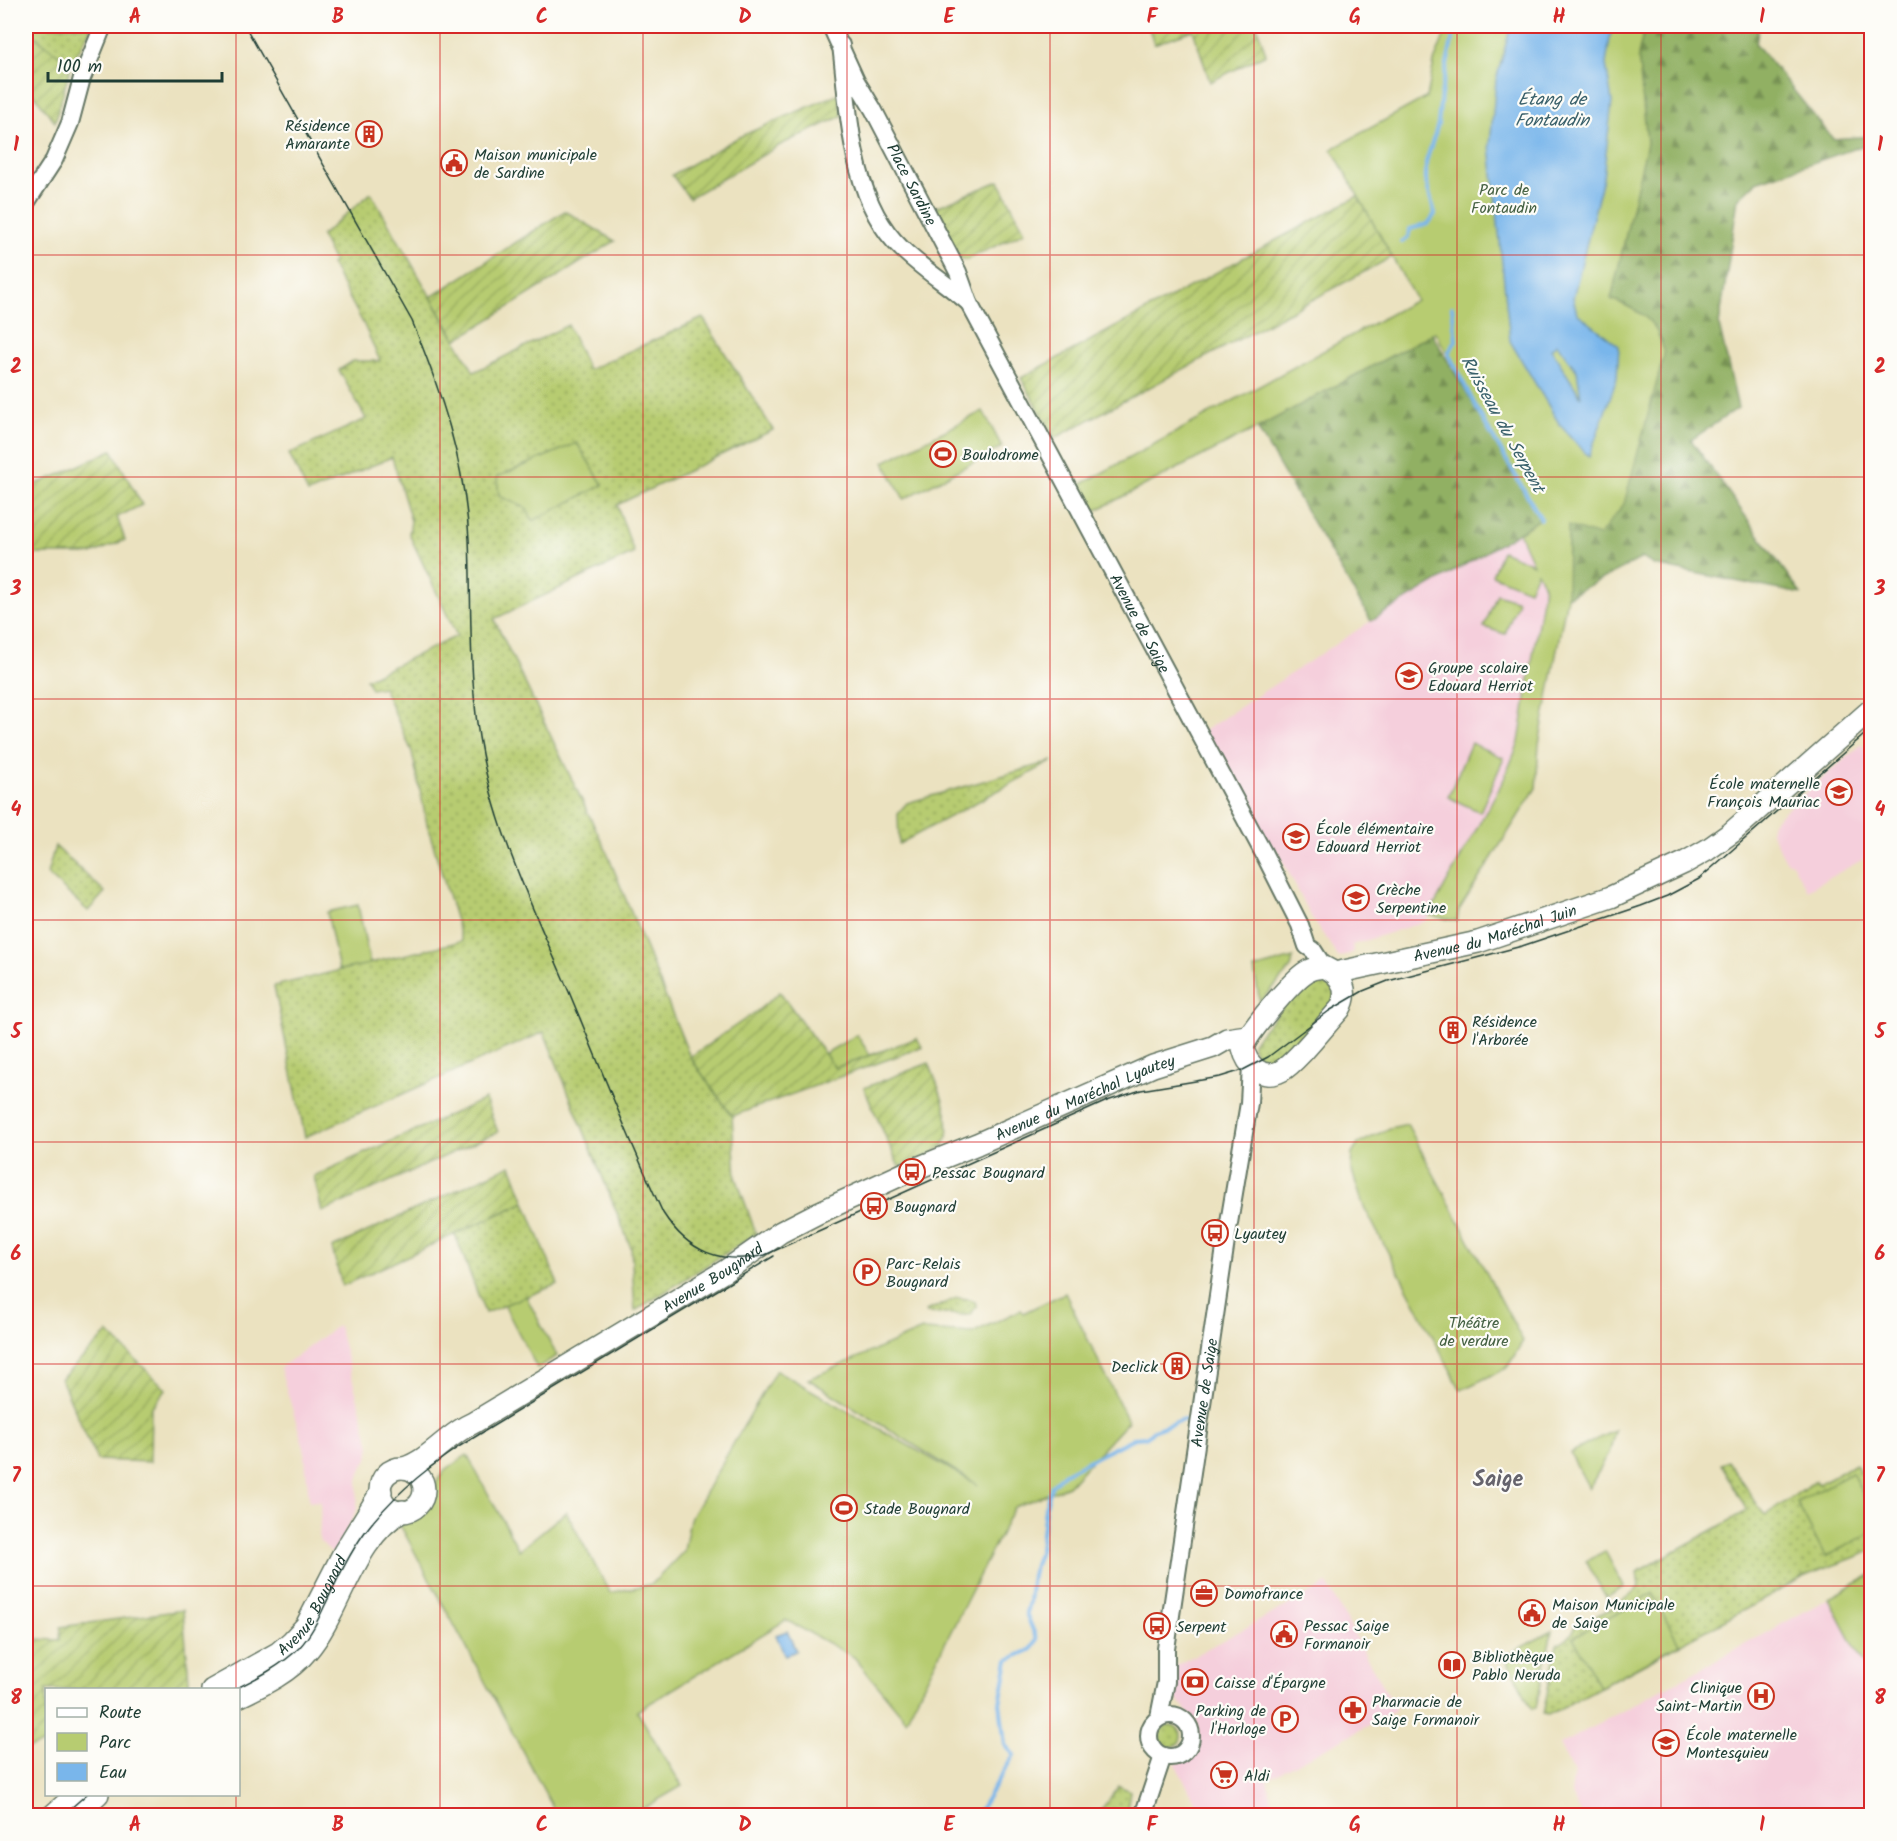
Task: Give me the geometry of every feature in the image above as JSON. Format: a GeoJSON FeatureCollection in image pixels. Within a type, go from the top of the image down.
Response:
{"type":"FeatureCollection","features":[{"type":"Feature","properties":{"kind":"main road","name":"Avenue du Maréchal Juin"},"geometry":{"type":"LineString","coordinates":[[1247,1050],[1327,975],[1355,978],[1378,965],[1478,942],[1611,897],[1648,889],[1672,880],[1704,860],[1731,833],[1872,709]]}},
{"type":"Feature","properties":{"kind":"main road"},"geometry":{"type":"LineString","coordinates":[[1247,1050],[1256,1071],[1266,1074],[1279,1072],[1291,1063],[1344,1002],[1327,975]]}},
{"type":"Feature","properties":{"kind":"main road","name":"Avenue du Maréchal Lyautey"},"geometry":{"type":"LineString","coordinates":[[960,1151],[1153,1065],[1213,1047],[1227,1039],[1247,1050]]}},
{"type":"Feature","properties":{"kind":"main road","name":"Avenue Bougnard"},"geometry":{"type":"LineString","coordinates":[[215,1688],[278,1653],[306,1626],[344,1552],[381,1492],[382,1483],[390,1472],[421,1460],[460,1428],[473,1423],[725,1270],[781,1232],[905,1173],[960,1151]]}},
{"type":"Feature","properties":{"kind":"main road","name":"Avenue Bougnard"},"geometry":{"type":"LineString","coordinates":[[240,1696],[288,1668],[307,1652],[318,1637],[364,1551],[395,1515],[420,1503],[424,1490],[423,1483],[430,1468],[473,1423]]}},
{"type":"Feature","properties":{"kind":"main road"},"geometry":{"type":"LineString","coordinates":[[404,1468],[414,1472],[423,1483]]}},
{"type":"Feature","properties":{"kind":"main road"},"geometry":{"type":"LineString","coordinates":[[381,1492],[387,1505],[392,1509],[403,1511]]}},
{"type":"Feature","properties":{"kind":"main road"},"geometry":{"type":"LineString","coordinates":[[52,1815],[75,1796]]}},
{"type":"Feature","properties":{"kind":"main road"},"geometry":{"type":"LineString","coordinates":[[73,1815],[96,1796]]}},
{"type":"Feature","properties":{"kind":"street"},"geometry":{"type":"LineString","coordinates":[[26,203],[58,151],[70,123],[91,52],[104,26]]}},
{"type":"Feature","properties":{"kind":"street","name":"Place Sardine"},"geometry":{"type":"LineString","coordinates":[[831,26],[841,45],[855,95],[857,160],[871,204],[885,229],[901,248],[955,282]]}},
{"type":"Feature","properties":{"kind":"street","name":"Place Sardine"},"geometry":{"type":"LineString","coordinates":[[855,95],[883,128],[955,282],[969,303]]}},
{"type":"Feature","properties":{"kind":"street","name":"Avenue de Saige"},"geometry":{"type":"LineString","coordinates":[[969,303],[1264,854],[1300,924],[1307,946],[1313,950],[1327,975]]}},
{"type":"Feature","properties":{"kind":"street","name":"Avenue de Saige"},"geometry":{"type":"LineString","coordinates":[[1166,1682],[1179,1716],[1186,1721],[1191,1733],[1190,1742],[1180,1755],[1174,1757],[1163,1756],[1155,1751],[1148,1734],[1150,1727],[1159,1717],[1166,1682],[1167,1643],[1227,1231],[1249,1103],[1247,1050]]}},
{"type":"Feature","properties":{"kind":"street"},"geometry":{"type":"LineString","coordinates":[[1249,1103],[1279,1072]]}},
{"type":"Feature","properties":{"kind":"street"},"geometry":{"type":"LineString","coordinates":[[1159,1717],[1169,1714],[1179,1716]]}},
{"type":"Feature","properties":{"kind":"street"},"geometry":{"type":"LineString","coordinates":[[1143,1815],[1163,1756]]}},
{"type":"Feature","properties":{"kind":"shaded area","name":"Groupe scolaire Edouard Herriot"},"geometry":{"type":"Polygon","coordinates":[[[1519,533],[1544,586],[1519,742],[1504,779],[1426,921],[1352,945],[1354,952],[1339,958],[1312,918],[1277,850],[1264,854],[1199,734],[1371,621],[1519,533]]]}},
{"type":"Feature","properties":{"kind":"shaded area","name":"École maternelle François Mauriac"},"geometry":{"type":"Polygon","coordinates":[[[1862,744],[1871,762],[1871,855],[1807,890],[1792,863],[1786,861],[1770,831],[1772,822],[1862,744]]]}},
{"type":"Feature","properties":{"kind":"shaded area"},"geometry":{"type":"Polygon","coordinates":[[[338,1325],[370,1445],[368,1459],[358,1480],[357,1509],[334,1555],[319,1540],[321,1502],[309,1501],[304,1448],[280,1368],[338,1325]]]}},
{"type":"Feature","properties":{"kind":"shaded area"},"geometry":{"type":"Polygon","coordinates":[[[1327,1584],[1396,1711],[1267,1779],[1276,1815],[1203,1815],[1175,1764],[1187,1760],[1196,1749],[1200,1736],[1197,1723],[1176,1699],[1173,1667],[1327,1584]]]}},
{"type":"Feature","properties":{"kind":"shaded area","name":"Clinique Saint-Martin"},"geometry":{"type":"Polygon","coordinates":[[[1829,1598],[1871,1678],[1871,1815],[1582,1815],[1571,1794],[1574,1773],[1559,1745],[1829,1598]]]}},
{"type":"Feature","properties":{"kind":"green space"},"geometry":{"type":"Polygon","coordinates":[[[26,26],[92,26],[71,65],[26,29],[26,26]]]}},
{"type":"Feature","properties":{"kind":"green space"},"geometry":{"type":"Polygon","coordinates":[[[1148,26],[1257,26],[1266,54],[1210,82],[1193,30],[1154,44],[1148,26]]]}},
{"type":"Feature","properties":{"kind":"green space","name":"Parc de Fontaudin"},"geometry":{"type":"Polygon","coordinates":[[[1448,26],[1645,26],[1638,55],[1647,143],[1611,299],[1631,308],[1653,325],[1658,333],[1664,355],[1624,504],[1599,536],[1568,526],[1567,597],[1539,744],[1536,788],[1459,910],[1457,921],[1429,915],[1504,779],[1519,742],[1544,586],[1537,572],[1529,590],[1492,575],[1502,551],[1533,564],[1519,533],[1540,519],[1435,332],[1257,428],[1083,517],[1069,491],[1416,300],[1332,149],[1427,97],[1434,62],[1448,26]]]}},
{"type":"Feature","properties":{"kind":"green space"},"geometry":{"type":"Polygon","coordinates":[[[1645,26],[1759,26],[1756,44],[1833,139],[1871,136],[1871,143],[1756,182],[1738,199],[1719,325],[1738,408],[1691,440],[1801,594],[1654,565],[1642,558],[1567,597],[1568,526],[1662,342],[1653,326],[1642,314],[1611,299],[1647,143],[1638,55],[1645,26]]]}},
{"type":"Feature","properties":{"kind":"green space"},"geometry":{"type":"Polygon","coordinates":[[[26,29],[71,65],[55,122],[26,84],[26,29]]]}},
{"type":"Feature","properties":{"kind":"green space"},"geometry":{"type":"Polygon","coordinates":[[[838,94],[842,116],[780,145],[689,198],[672,175],[739,137],[838,94]]]}},
{"type":"Feature","properties":{"kind":"green space"},"geometry":{"type":"Polygon","coordinates":[[[999,181],[1025,232],[966,260],[960,258],[934,208],[999,181]]]}},
{"type":"Feature","properties":{"kind":"green space"},"geometry":{"type":"Polygon","coordinates":[[[371,193],[474,372],[568,325],[588,370],[703,318],[773,430],[617,505],[634,553],[494,619],[605,848],[690,1057],[732,1116],[736,1177],[756,1234],[635,1311],[631,1248],[544,1032],[305,1137],[274,986],[462,941],[427,824],[412,752],[383,687],[371,689],[366,679],[457,636],[409,534],[411,521],[392,457],[308,493],[289,454],[366,419],[339,370],[353,361],[380,361],[364,325],[331,264],[334,262],[321,236],[371,193]]]}},
{"type":"Feature","properties":{"kind":"green space"},"geometry":{"type":"Polygon","coordinates":[[[1358,196],[1392,257],[1055,438],[1021,378],[1358,196]]]}},
{"type":"Feature","properties":{"kind":"green space"},"geometry":{"type":"Polygon","coordinates":[[[565,211],[615,241],[456,340],[431,297],[565,211]]]}},
{"type":"Feature","properties":{"kind":"green space"},"geometry":{"type":"Polygon","coordinates":[[[1432,334],[1541,519],[1371,621],[1257,428],[1432,334]]]}},
{"type":"Feature","properties":{"kind":"green space","name":"Boulodrome"},"geometry":{"type":"Polygon","coordinates":[[[983,411],[1002,447],[904,499],[884,462],[983,411]]]}},
{"type":"Feature","properties":{"kind":"green space"},"geometry":{"type":"Polygon","coordinates":[[[577,443],[603,485],[533,521],[526,508],[499,496],[497,477],[577,443]]]}},
{"type":"Feature","properties":{"kind":"green space"},"geometry":{"type":"Polygon","coordinates":[[[112,450],[142,505],[117,517],[125,540],[91,554],[26,554],[26,488],[112,450]]]}},
{"type":"Feature","properties":{"kind":"green space"},"geometry":{"type":"Polygon","coordinates":[[[1497,594],[1518,601],[1505,634],[1484,627],[1497,594]]]}},
{"type":"Feature","properties":{"kind":"green space"},"geometry":{"type":"Polygon","coordinates":[[[1471,743],[1504,758],[1480,812],[1448,797],[1471,743]]]}},
{"type":"Feature","properties":{"kind":"green space"},"geometry":{"type":"Polygon","coordinates":[[[1053,761],[899,844],[898,813],[907,803],[1053,761]]]}},
{"type":"Feature","properties":{"kind":"green space"},"geometry":{"type":"Polygon","coordinates":[[[55,846],[105,892],[88,911],[47,874],[55,846]]]}},
{"type":"Feature","properties":{"kind":"green space"},"geometry":{"type":"Polygon","coordinates":[[[358,905],[370,964],[339,970],[327,912],[358,905]]]}},
{"type":"Feature","properties":{"kind":"green space"},"geometry":{"type":"Polygon","coordinates":[[[1293,958],[1291,968],[1260,1002],[1254,969],[1293,958]]]}},
{"type":"Feature","properties":{"kind":"green space"},"geometry":{"type":"Polygon","coordinates":[[[1317,975],[1331,981],[1336,999],[1283,1061],[1274,1066],[1258,1063],[1252,1043],[1303,983],[1317,975]]]}},
{"type":"Feature","properties":{"kind":"green space"},"geometry":{"type":"Polygon","coordinates":[[[780,992],[835,1068],[917,1038],[922,1047],[732,1116],[690,1057],[757,1011],[780,992]]]}},
{"type":"Feature","properties":{"kind":"green space"},"geometry":{"type":"Polygon","coordinates":[[[857,1035],[870,1055],[835,1068],[824,1054],[857,1035]]]}},
{"type":"Feature","properties":{"kind":"green space"},"geometry":{"type":"Polygon","coordinates":[[[929,1063],[941,1093],[947,1118],[946,1140],[937,1151],[899,1167],[864,1088],[929,1063]]]}},
{"type":"Feature","properties":{"kind":"green space"},"geometry":{"type":"Polygon","coordinates":[[[485,1099],[498,1132],[322,1212],[314,1176],[485,1099]]]}},
{"type":"Feature","properties":{"kind":"green space","name":"Théâtre de verdure"},"geometry":{"type":"Polygon","coordinates":[[[1407,1124],[1523,1341],[1507,1368],[1461,1390],[1363,1205],[1351,1168],[1352,1154],[1358,1144],[1390,1128],[1407,1124]]]}},
{"type":"Feature","properties":{"kind":"green space"},"geometry":{"type":"Polygon","coordinates":[[[511,1165],[525,1202],[342,1286],[332,1248],[511,1165]]]}},
{"type":"Feature","properties":{"kind":"green space"},"geometry":{"type":"Polygon","coordinates":[[[525,1202],[558,1284],[485,1313],[455,1234],[525,1202]]]}},
{"type":"Feature","properties":{"kind":"green space"},"geometry":{"type":"Polygon","coordinates":[[[1065,1293],[1128,1421],[1068,1486],[1014,1507],[906,1720],[854,1657],[786,1620],[637,1711],[682,1786],[632,1815],[557,1815],[398,1521],[424,1509],[430,1501],[437,1481],[445,1470],[467,1455],[519,1550],[566,1512],[610,1593],[652,1584],[684,1551],[690,1519],[776,1370],[978,1485],[808,1379],[922,1330],[972,1333],[1065,1293]]]}},
{"type":"Feature","properties":{"kind":"green space"},"geometry":{"type":"Polygon","coordinates":[[[526,1296],[557,1356],[537,1368],[504,1305],[526,1296]]]}},
{"type":"Feature","properties":{"kind":"green space"},"geometry":{"type":"Polygon","coordinates":[[[957,1298],[975,1302],[976,1306],[972,1313],[968,1315],[927,1313],[926,1311],[957,1298]]]}},
{"type":"Feature","properties":{"kind":"green space"},"geometry":{"type":"Polygon","coordinates":[[[108,1333],[166,1389],[151,1408],[150,1462],[97,1460],[61,1379],[108,1333]]]}},
{"type":"Feature","properties":{"kind":"green space"},"geometry":{"type":"Polygon","coordinates":[[[1615,1430],[1609,1454],[1589,1488],[1570,1453],[1615,1430]]]}},
{"type":"Feature","properties":{"kind":"green space"},"geometry":{"type":"Polygon","coordinates":[[[1728,1461],[1765,1516],[1815,1481],[1818,1484],[1856,1464],[1871,1495],[1871,1551],[1797,1580],[1548,1715],[1543,1714],[1557,1645],[1569,1637],[1577,1623],[1610,1609],[1631,1594],[1639,1587],[1637,1572],[1747,1511],[1721,1464],[1728,1461]]]}},
{"type":"Feature","properties":{"kind":"green space"},"geometry":{"type":"Polygon","coordinates":[[[1852,1473],[1871,1510],[1871,1533],[1825,1557],[1797,1502],[1852,1473]]]}},
{"type":"Feature","properties":{"kind":"green space"},"geometry":{"type":"Polygon","coordinates":[[[1605,1551],[1624,1587],[1606,1597],[1586,1561],[1605,1551]]]}},
{"type":"Feature","properties":{"kind":"green space"},"geometry":{"type":"Polygon","coordinates":[[[1871,1575],[1871,1678],[1829,1598],[1871,1575]]]}},
{"type":"Feature","properties":{"kind":"green space"},"geometry":{"type":"Polygon","coordinates":[[[1653,1594],[1679,1644],[1600,1687],[1573,1637],[1653,1594]]]}},
{"type":"Feature","properties":{"kind":"green space"},"geometry":{"type":"Polygon","coordinates":[[[183,1610],[189,1681],[186,1688],[45,1688],[45,1743],[26,1749],[26,1639],[60,1640],[61,1627],[183,1610]]]}},
{"type":"Feature","properties":{"kind":"green space"},"geometry":{"type":"Polygon","coordinates":[[[1552,1631],[1536,1708],[1532,1709],[1505,1656],[1552,1631]]]}},
{"type":"Feature","properties":{"kind":"green space"},"geometry":{"type":"Polygon","coordinates":[[[1170,1725],[1180,1732],[1181,1736],[1174,1746],[1170,1747],[1160,1740],[1159,1736],[1166,1726],[1170,1725]]]}},
{"type":"Feature","properties":{"kind":"green space"},"geometry":{"type":"Polygon","coordinates":[[[1119,1786],[1130,1791],[1126,1815],[1097,1815],[1119,1786]]]}},
{"type":"Feature","properties":{"kind":"water","name":"Étang de Fontaudin"},"geometry":{"type":"Polygon","coordinates":[[[1511,26],[1612,26],[1606,64],[1612,102],[1603,178],[1573,298],[1577,313],[1619,346],[1617,378],[1589,457],[1560,425],[1510,341],[1490,145],[1496,80],[1511,26]],[[1557,344],[1551,349],[1581,397],[1577,371],[1557,344]]]}},
{"type":"Feature","properties":{"kind":"water"},"geometry":{"type":"Polygon","coordinates":[[[787,1631],[796,1651],[785,1656],[776,1635],[787,1631]]]}},
{"type":"Feature","properties":{"kind":"waterway","name":"Ruisseau du Serpent"},"geometry":{"type":"LineString","coordinates":[[1402,242],[1408,237],[1410,229],[1428,224],[1435,214],[1426,182],[1426,162],[1438,124],[1441,94],[1455,26]]}},
{"type":"Feature","properties":{"kind":"waterway","name":"Ruisseau du Serpent"},"geometry":{"type":"LineString","coordinates":[[1452,307],[1456,341],[1448,353],[1480,415],[1541,519]]}},
{"type":"Feature","properties":{"kind":"waterway","name":"Ruisseau du Serpent"},"geometry":{"type":"LineString","coordinates":[[976,1816],[1014,1755],[1005,1745],[1000,1703],[1008,1660],[1030,1650],[1037,1640],[1026,1613],[1032,1575],[1040,1550],[1045,1508],[1052,1485],[1065,1473],[1134,1438],[1147,1437],[1154,1430],[1185,1419]]}},
{"type":"Feature","properties":{"kind":"tram line"},"geometry":{"type":"LineString","coordinates":[[245,26],[412,321],[423,347],[450,428],[467,511],[474,701],[482,754],[498,815],[531,905],[663,1213],[683,1237],[707,1252],[734,1258],[765,1255],[1107,1101],[1141,1090],[1220,1077],[1243,1070],[1268,1057],[1329,1011],[1363,991],[1388,981],[1522,946],[1667,896],[1699,879],[1872,728]]}},
{"type":"Feature","properties":{"kind":"tram line"},"geometry":{"type":"LineString","coordinates":[[237,1688],[277,1666],[299,1648],[314,1627],[343,1567],[365,1532],[386,1507],[421,1475],[460,1446],[774,1256]]}},
{"type":"Feature","properties":{"kind":"tram line"},"geometry":{"type":"LineString","coordinates":[[62,1816],[85,1796]]}},
{"type":"Feature","properties":{"kind":"place","name":"Résidence Amarante"},"geometry":{"type":"Point","coordinates":[369,134]}},
{"type":"Feature","properties":{"kind":"place","name":"Maison municipale de Sardine"},"geometry":{"type":"Point","coordinates":[454,163]}},
{"type":"Feature","properties":{"kind":"place","name":"Boulodrome"},"geometry":{"type":"Point","coordinates":[943,454]}},
{"type":"Feature","properties":{"kind":"place","name":"Groupe scolaire Edouard Herriot"},"geometry":{"type":"Point","coordinates":[1409,676]}},
{"type":"Feature","properties":{"kind":"place","name":"École maternelle François Mauriac"},"geometry":{"type":"Point","coordinates":[1839,792]}},
{"type":"Feature","properties":{"kind":"place","name":"École élémentaire Edouard Herriot"},"geometry":{"type":"Point","coordinates":[1296,837]}},
{"type":"Feature","properties":{"kind":"place","name":"Crèche Serpentine"},"geometry":{"type":"Point","coordinates":[1356,898]}},
{"type":"Feature","properties":{"kind":"place","name":"Résidence l'Arborée"},"geometry":{"type":"Point","coordinates":[1453,1030]}},
{"type":"Feature","properties":{"kind":"place","name":"Pessac Bougnard"},"geometry":{"type":"Point","coordinates":[912,1172]}},
{"type":"Feature","properties":{"kind":"place","name":"Bougnard"},"geometry":{"type":"Point","coordinates":[874,1206]}},
{"type":"Feature","properties":{"kind":"place","name":"Lyautey"},"geometry":{"type":"Point","coordinates":[1215,1233]}},
{"type":"Feature","properties":{"kind":"place","name":"Parc-Relais Bougnard"},"geometry":{"type":"Point","coordinates":[867,1272]}},
{"type":"Feature","properties":{"kind":"place","name":"Declick"},"geometry":{"type":"Point","coordinates":[1177,1366]}},
{"type":"Feature","properties":{"kind":"place","name":"Stade Bougnard"},"geometry":{"type":"Point","coordinates":[844,1508]}},
{"type":"Feature","properties":{"kind":"place","name":"Domofrance"},"geometry":{"type":"Point","coordinates":[1204,1593]}},
{"type":"Feature","properties":{"kind":"place","name":"Maison Municipale de Saige"},"geometry":{"type":"Point","coordinates":[1532,1613]}},
{"type":"Feature","properties":{"kind":"place","name":"Serpent"},"geometry":{"type":"Point","coordinates":[1157,1626]}},
{"type":"Feature","properties":{"kind":"place","name":"Pessac Saige Formanoir"},"geometry":{"type":"Point","coordinates":[1284,1634]}},
{"type":"Feature","properties":{"kind":"place","name":"Bibliothèque Pablo Neruda"},"geometry":{"type":"Point","coordinates":[1452,1665]}},
{"type":"Feature","properties":{"kind":"place","name":"Caisse d'Épargne"},"geometry":{"type":"Point","coordinates":[1195,1682]}},
{"type":"Feature","properties":{"kind":"place","name":"Clinique Saint-Martin"},"geometry":{"type":"Point","coordinates":[1761,1696]}},
{"type":"Feature","properties":{"kind":"place","name":"Pharmacie de Saige Formanoir"},"geometry":{"type":"Point","coordinates":[1353,1710]}},
{"type":"Feature","properties":{"kind":"place","name":"Parking de l'Horloge"},"geometry":{"type":"Point","coordinates":[1285,1719]}},
{"type":"Feature","properties":{"kind":"place","name":"École maternelle Montesquieu"},"geometry":{"type":"Point","coordinates":[1666,1743]}},
{"type":"Feature","properties":{"kind":"place","name":"Aldi"},"geometry":{"type":"Point","coordinates":[1224,1775]}},
{"type":"Feature","properties":{"kind":"district","name":"Saige"},"geometry":{"type":"Point","coordinates":[1498,1478]}}]}
